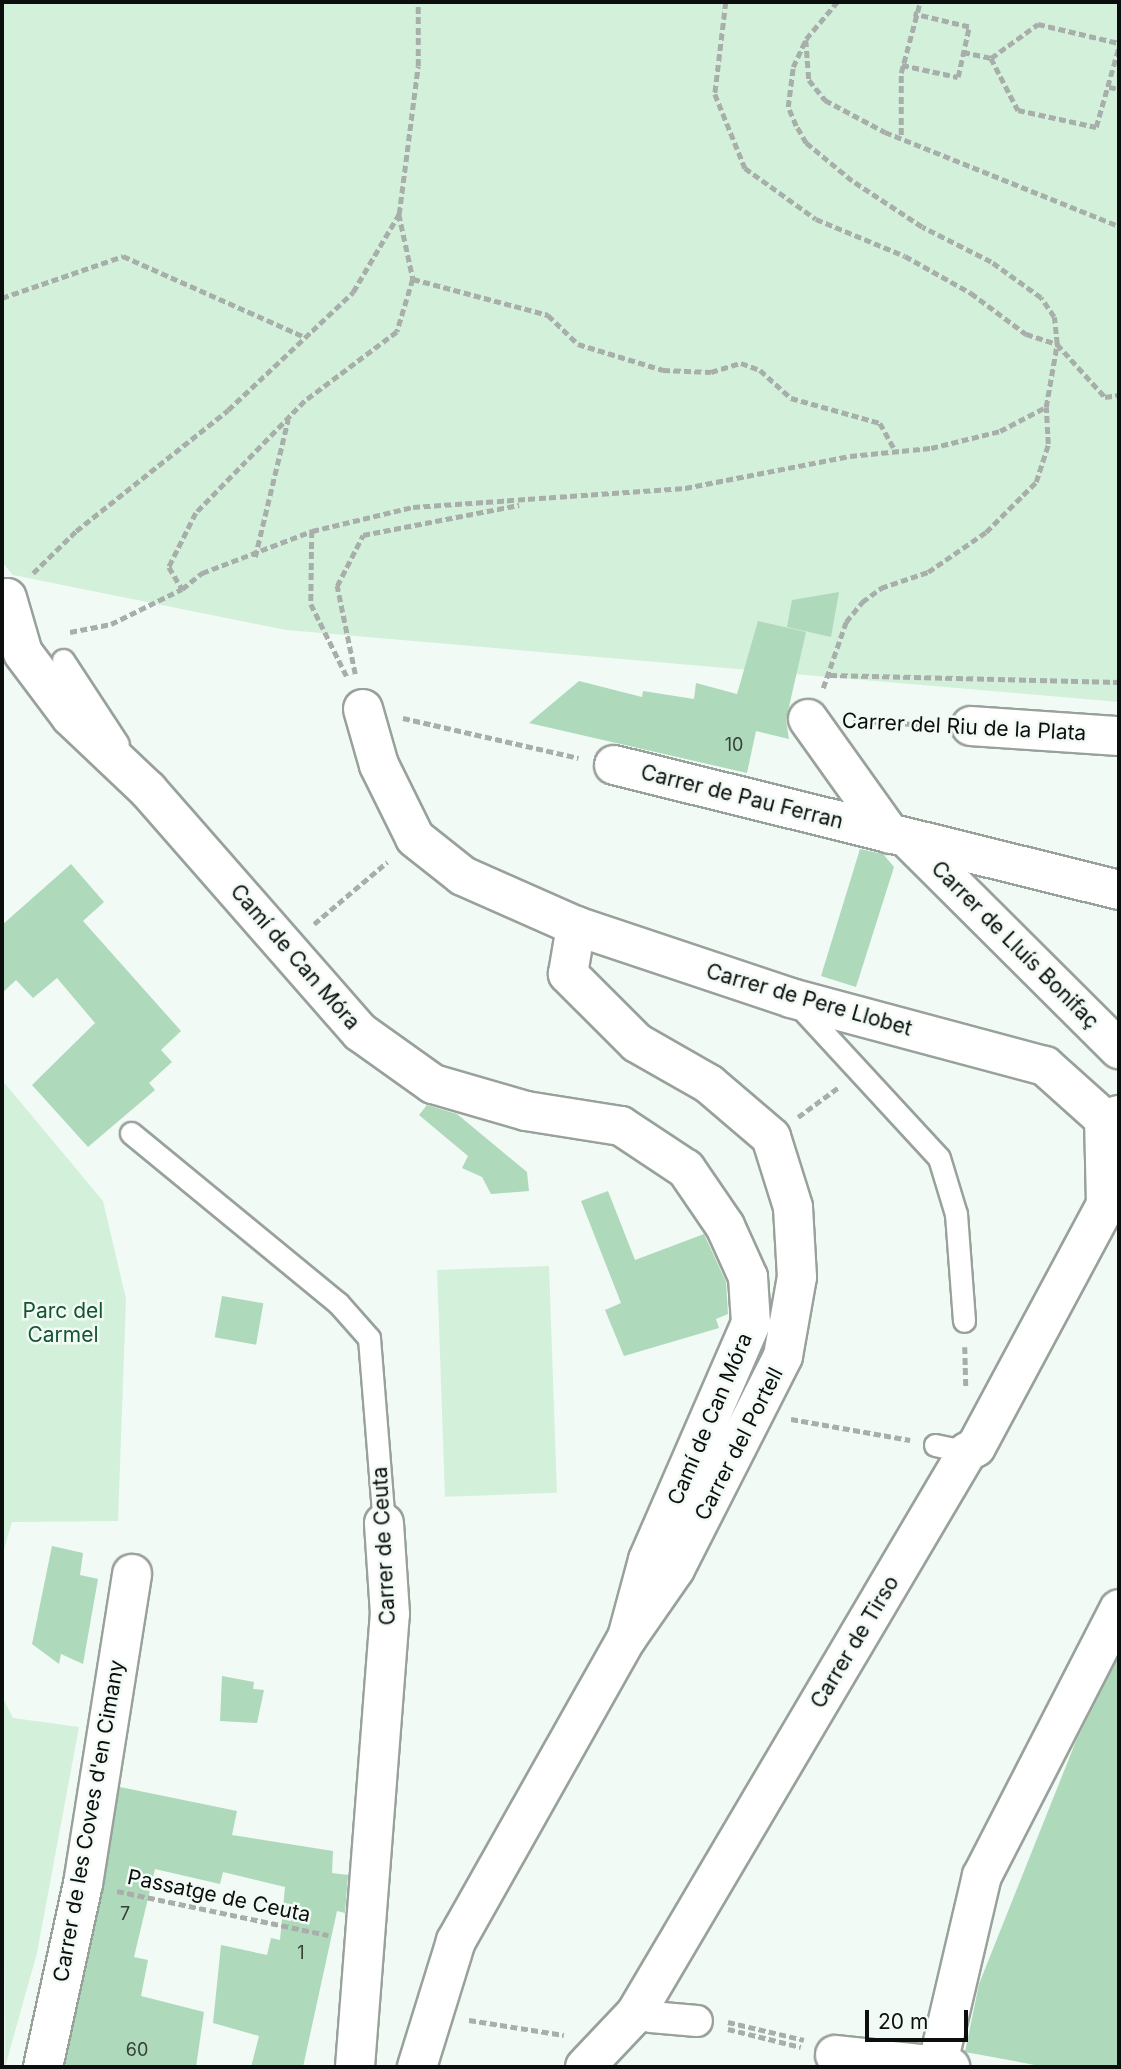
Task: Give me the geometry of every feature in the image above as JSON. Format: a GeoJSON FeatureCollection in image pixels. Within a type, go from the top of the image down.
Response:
{"type":"FeatureCollection","features":[{"type":"Feature","properties":{"kind":"street","name":"Camí de Can Móra"},"geometry":{"type":"LineString","coordinates":[[4,595],[31,663],[71,718],[148,790],[360,1032],[433,1084],[526,1111],[621,1126],[686,1169],[725,1226],[748,1277],[751,1323],[648,1560],[627,1638]]}},
{"type":"Feature","properties":{"kind":"street"},"geometry":{"type":"LineString","coordinates":[[363,709],[379,765],[415,838],[463,876],[576,926],[568,974],[637,1043],[709,1084],[771,1137]]}},
{"type":"Feature","properties":{"kind":"street","name":"Carrer de Lluís Bonifaç"},"geometry":{"type":"LineString","coordinates":[[808,719],[900,837],[1119,1049]]}},
{"type":"Feature","properties":{"kind":"street","name":"Carrer del Riu de la Plata"},"geometry":{"type":"LineString","coordinates":[[971,726],[1119,736]]}},
{"type":"Feature","properties":{"kind":"street","name":"Carrer de Pau Ferran"},"geometry":{"type":"LineString","coordinates":[[614,765],[1119,890]]}},
{"type":"Feature","properties":{"kind":"street","name":"Carrer de Pere Llobet"},"geometry":{"type":"LineString","coordinates":[[576,926],[791,998],[1045,1066],[1111,1117]]}},
{"type":"Feature","properties":{"kind":"street","name":"Carrer de Tirso"},"geometry":{"type":"LineString","coordinates":[[585,2067],[636,2013],[951,1448],[976,1447],[1107,1205],[1111,1117]]}},
{"type":"Feature","properties":{"kind":"street","name":"Carrer del Portell"},"geometry":{"type":"LineString","coordinates":[[417,2067],[456,1941],[627,1638],[675,1569],[765,1416],[783,1356],[797,1277],[793,1207],[771,1137]]}},
{"type":"Feature","properties":{"kind":"street","name":"Carrer de Ceuta"},"geometry":{"type":"LineString","coordinates":[[355,2067],[390,1614],[384,1523]]}},
{"type":"Feature","properties":{"kind":"street","name":"Carrer de les Coves d'en Cimany"},"geometry":{"type":"LineString","coordinates":[[43,2067],[83,1884],[132,1574]]}},
{"type":"Feature","properties":{"kind":"street"},"geometry":{"type":"LineString","coordinates":[[835,2055],[944,2065],[982,1876],[1119,1609]]}},
{"type":"Feature","properties":{"kind":"street"},"geometry":{"type":"LineString","coordinates":[[651,2017],[697,2021]]}},
{"type":"Feature","properties":{"kind":"lane"},"geometry":{"type":"LineString","coordinates":[[63,660],[148,790]]}},
{"type":"Feature","properties":{"kind":"lane"},"geometry":{"type":"LineString","coordinates":[[791,998],[939,1158],[956,1214],[964,1321]]}},
{"type":"Feature","properties":{"kind":"lane","name":"Carrer de Ceuta"},"geometry":{"type":"LineString","coordinates":[[131,1133],[338,1303],[369,1338],[384,1523]]}},
{"type":"Feature","properties":{"kind":"path"},"geometry":{"type":"LineString","coordinates":[[182,589],[169,567],[195,513],[288,419],[397,332],[413,279],[400,214],[418,66],[418,2]]}},
{"type":"Feature","properties":{"kind":"path"},"geometry":{"type":"LineString","coordinates":[[726,2],[715,94],[745,168],[816,219],[905,256],[971,293],[1026,334],[1057,344],[1105,397],[1119,395]]}},
{"type":"Feature","properties":{"kind":"path"},"geometry":{"type":"LineString","coordinates":[[808,719],[830,675],[846,622],[862,602],[881,588],[928,572],[986,532],[1036,482],[1048,444],[1046,407],[1057,344],[1054,317],[1041,298],[991,262],[852,181],[806,143],[789,107],[788,86],[806,39],[837,2]]}},
{"type":"Feature","properties":{"kind":"path"},"geometry":{"type":"LineString","coordinates":[[901,135],[902,65],[914,14],[920,2]]}},
{"type":"Feature","properties":{"kind":"path"},"geometry":{"type":"LineString","coordinates":[[902,65],[958,77],[969,27],[914,14]]}},
{"type":"Feature","properties":{"kind":"path"},"geometry":{"type":"LineString","coordinates":[[963,52],[991,58],[1038,24],[1119,45],[1110,87],[1096,127],[1018,110],[991,58]]}},
{"type":"Feature","properties":{"kind":"path"},"geometry":{"type":"LineString","coordinates":[[806,39],[807,73],[819,95],[884,132],[901,135],[1119,226]]}},
{"type":"Feature","properties":{"kind":"path"},"geometry":{"type":"LineString","coordinates":[[1110,87],[1119,89]]}},
{"type":"Feature","properties":{"kind":"path"},"geometry":{"type":"LineString","coordinates":[[4,595],[76,531],[228,410],[353,292],[400,214]]}},
{"type":"Feature","properties":{"kind":"path"},"geometry":{"type":"LineString","coordinates":[[2,298],[123,256],[306,337]]}},
{"type":"Feature","properties":{"kind":"path"},"geometry":{"type":"LineString","coordinates":[[413,279],[548,315],[578,344],[663,370],[711,372],[741,363],[760,369],[791,398],[880,423],[896,452]]}},
{"type":"Feature","properties":{"kind":"path"},"geometry":{"type":"LineString","coordinates":[[70,631],[111,624],[182,589],[202,573],[256,557],[312,531],[413,507],[535,502],[685,488],[896,452],[1000,430],[1046,407]]}},
{"type":"Feature","properties":{"kind":"path"},"geometry":{"type":"LineString","coordinates":[[256,557],[288,419]]}},
{"type":"Feature","properties":{"kind":"path"},"geometry":{"type":"LineString","coordinates":[[363,709],[337,586],[363,535],[535,502]]}},
{"type":"Feature","properties":{"kind":"path"},"geometry":{"type":"LineString","coordinates":[[312,531],[311,604],[363,709]]}},
{"type":"Feature","properties":{"kind":"path"},"geometry":{"type":"LineString","coordinates":[[830,675],[1119,682]]}},
{"type":"Feature","properties":{"kind":"path","name":"Carrer de Pau Ferran"},"geometry":{"type":"LineString","coordinates":[[363,709],[614,765]]}},
{"type":"Feature","properties":{"kind":"path","name":"Carrer del Riu de la Plata"},"geometry":{"type":"LineString","coordinates":[[808,719],[971,726]]}},
{"type":"Feature","properties":{"kind":"path"},"geometry":{"type":"LineString","coordinates":[[286,948],[393,858]]}},
{"type":"Feature","properties":{"kind":"path"},"geometry":{"type":"LineString","coordinates":[[771,1137],[860,1072]]}},
{"type":"Feature","properties":{"kind":"path"},"geometry":{"type":"LineString","coordinates":[[765,1416],[951,1448]]}},
{"type":"Feature","properties":{"kind":"path","name":"Passatge de Ceuta"},"geometry":{"type":"LineString","coordinates":[[83,1884],[336,1937]]}},
{"type":"Feature","properties":{"kind":"path"},"geometry":{"type":"LineString","coordinates":[[697,2021],[705,2017],[835,2047],[835,2055]]}},
{"type":"Feature","properties":{"kind":"path"},"geometry":{"type":"LineString","coordinates":[[467,2020],[566,2035]]}},
{"type":"Feature","properties":{"kind":"green space"},"geometry":{"type":"Polygon","coordinates":[[[2,2],[1119,2],[1119,702],[286,630],[13,575],[2,562],[2,2]]]}},
{"type":"Feature","properties":{"kind":"green space","name":"Parc del Carmel"},"geometry":{"type":"Polygon","coordinates":[[[2,1080],[103,1201],[126,1299],[118,1521],[12,1522],[2,1556],[2,1080]]]}},
{"type":"Feature","properties":{"kind":"green space"},"geometry":{"type":"Polygon","coordinates":[[[549,1266],[557,1493],[445,1497],[437,1270],[549,1266]]]}},
{"type":"Feature","properties":{"kind":"green space"},"geometry":{"type":"Polygon","coordinates":[[[2,1696],[13,1718],[79,1727],[37,1953],[5,2067],[2,1696]]]}},
{"type":"Feature","properties":{"kind":"building"},"geometry":{"type":"Polygon","coordinates":[[[839,592],[831,637],[787,627],[792,600],[839,592]]]}},
{"type":"Feature","properties":{"kind":"building"},"geometry":{"type":"Polygon","coordinates":[[[758,621],[806,632],[786,720],[789,739],[756,731],[747,773],[529,723],[579,681],[642,697],[643,691],[694,699],[696,683],[737,694],[758,621]]]}},
{"type":"Feature","properties":{"kind":"building"},"geometry":{"type":"Polygon","coordinates":[[[860,849],[883,854],[894,867],[856,987],[821,976],[860,849]]]}},
{"type":"Feature","properties":{"kind":"building"},"geometry":{"type":"Polygon","coordinates":[[[71,864],[104,902],[83,921],[181,1031],[161,1050],[172,1062],[149,1083],[155,1090],[88,1147],[32,1085],[95,1023],[57,978],[33,998],[16,980],[2,993],[2,925],[71,864]]]}},
{"type":"Feature","properties":{"kind":"building"},"geometry":{"type":"Polygon","coordinates":[[[427,1105],[457,1114],[527,1172],[529,1191],[491,1194],[482,1177],[462,1168],[468,1156],[419,1115],[427,1105]]]}},
{"type":"Feature","properties":{"kind":"building"},"geometry":{"type":"Polygon","coordinates":[[[608,1191],[635,1260],[704,1234],[726,1282],[728,1314],[716,1319],[719,1328],[624,1356],[605,1310],[621,1303],[581,1201],[608,1191]]]}},
{"type":"Feature","properties":{"kind":"building"},"geometry":{"type":"Polygon","coordinates":[[[222,1296],[263,1303],[256,1345],[215,1337],[222,1296]]]}},
{"type":"Feature","properties":{"kind":"building"},"geometry":{"type":"Polygon","coordinates":[[[52,1546],[83,1553],[80,1575],[98,1579],[83,1664],[61,1654],[59,1664],[32,1644],[52,1546]]]}},
{"type":"Feature","properties":{"kind":"building"},"geometry":{"type":"Polygon","coordinates":[[[1119,1656],[1119,2067],[1046,2067],[965,2052],[979,1984],[1076,1741],[1119,1656]]]}},
{"type":"Feature","properties":{"kind":"building"},"geometry":{"type":"Polygon","coordinates":[[[222,1676],[254,1682],[253,1689],[264,1690],[257,1723],[220,1721],[222,1676]]]}},
{"type":"Feature","properties":{"kind":"building"},"geometry":{"type":"Polygon","coordinates":[[[120,1787],[237,1811],[232,1835],[333,1851],[332,1873],[348,1875],[345,1913],[337,1911],[303,2067],[251,2067],[259,2036],[213,2023],[221,1945],[267,1955],[271,1938],[280,1940],[285,1887],[223,1872],[220,1884],[155,1869],[134,1957],[148,1960],[141,1996],[204,2012],[196,2067],[65,2067],[120,1787]]]}}]}
